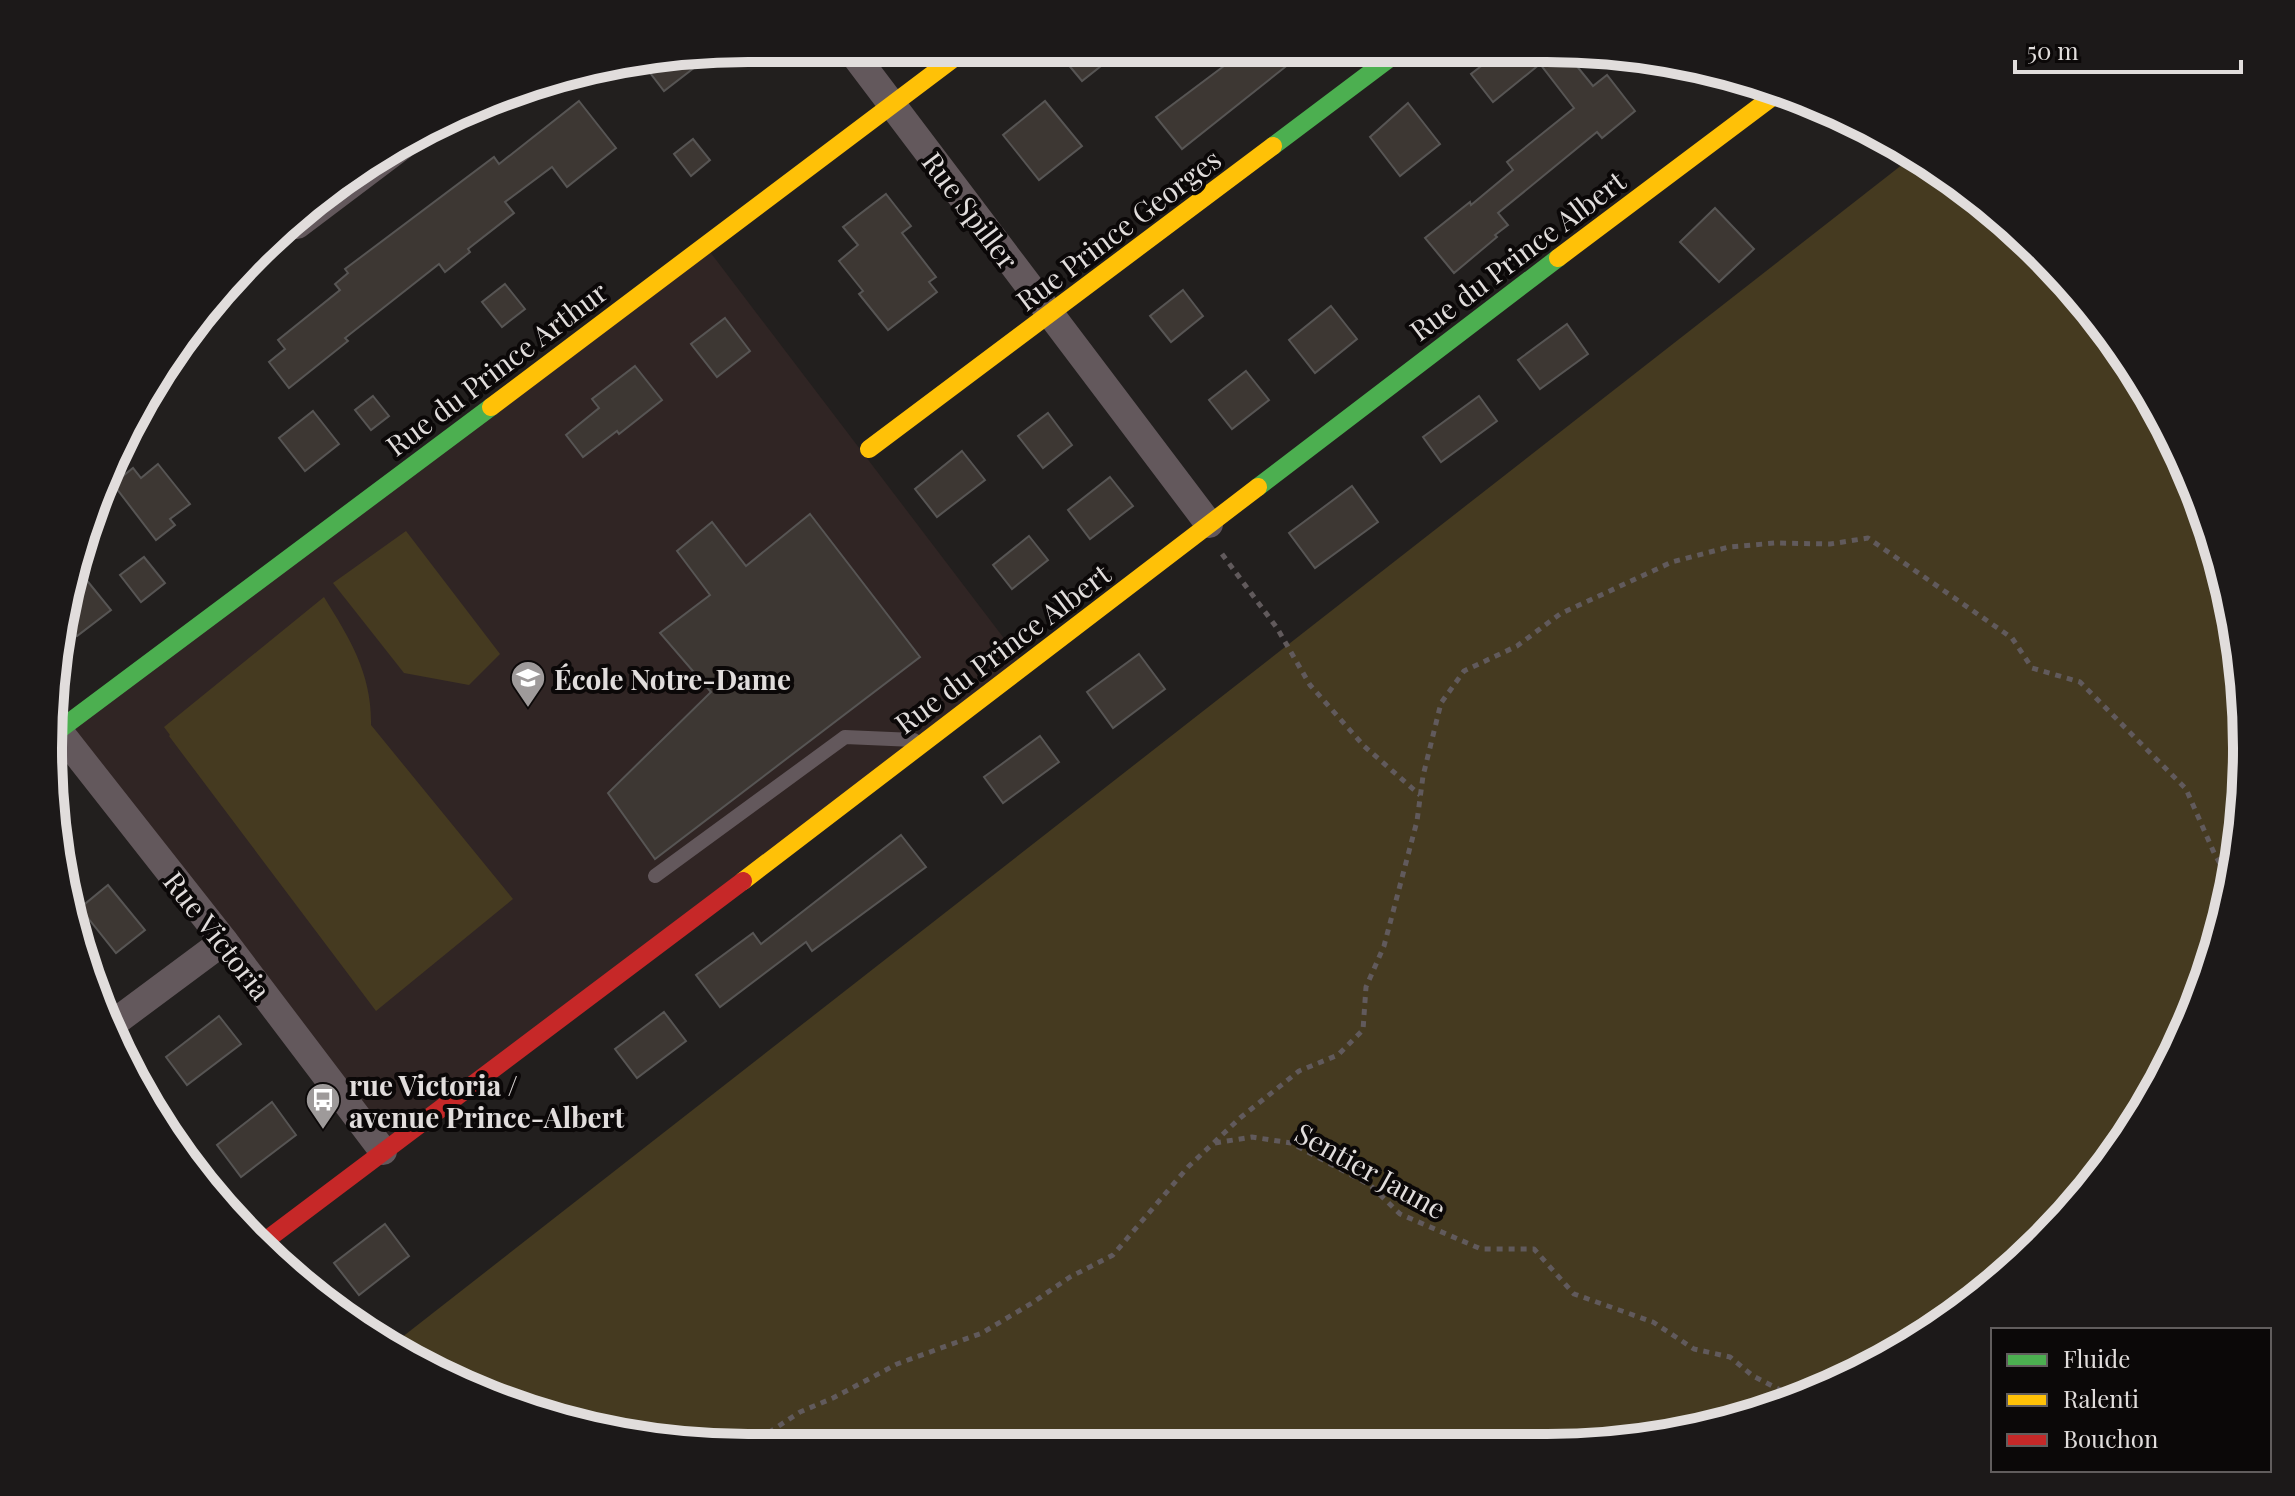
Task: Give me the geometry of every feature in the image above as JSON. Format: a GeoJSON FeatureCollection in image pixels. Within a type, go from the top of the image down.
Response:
{"type":"FeatureCollection","features":[{"type":"Feature","properties":{"kind":"street","name":"Rue Spiller"},"geometry":{"type":"LineString","coordinates":[[860,62],[1214,537]]}},
{"type":"Feature","properties":{"kind":"street","name":"Rue du Prince Arthur"},"geometry":{"type":"LineString","coordinates":[[63,720],[441,445],[949,62]]}},
{"type":"Feature","properties":{"kind":"street","name":"Rue Prince Georges"},"geometry":{"type":"LineString","coordinates":[[869,449],[1385,62]]}},
{"type":"Feature","properties":{"kind":"street","name":"Rue du Prince Albert"},"geometry":{"type":"LineString","coordinates":[[269,1238],[926,741],[1214,537],[1770,99]]}},
{"type":"Feature","properties":{"kind":"street","name":"Rue Victoria"},"geometry":{"type":"LineString","coordinates":[[62,735],[383,1151]]}},
{"type":"Feature","properties":{"kind":"street"},"geometry":{"type":"LineString","coordinates":[[118,1020],[224,941]]}},
{"type":"Feature","properties":{"kind":"lane"},"geometry":{"type":"LineString","coordinates":[[655,876],[845,737],[926,741]]}},
{"type":"Feature","properties":{"kind":"path"},"geometry":{"type":"LineString","coordinates":[[1214,537],[1277,628],[1310,685],[1364,746],[1421,796]]}},
{"type":"Feature","properties":{"kind":"path"},"geometry":{"type":"LineString","coordinates":[[767,1434],[800,1412],[897,1364],[982,1333],[1070,1277],[1113,1255],[1150,1214],[1160,1198],[1240,1118],[1299,1071],[1338,1055],[1363,1030],[1366,987],[1384,946],[1417,821],[1441,703],[1464,671],[1517,646],[1560,614],[1672,562],[1729,547],[1775,543],[1830,544],[1868,538],[2012,638],[2032,668],[2080,682],[2186,789],[2222,867]]}},
{"type":"Feature","properties":{"kind":"path","name":"Sentier Jaune"},"geometry":{"type":"LineString","coordinates":[[1213,1143],[1252,1137],[1291,1143],[1370,1185],[1400,1214],[1481,1249],[1534,1249],[1574,1294],[1653,1322],[1694,1349],[1730,1357],[1753,1376],[1784,1392]]}},
{"type":"Feature","properties":{"kind":"shaded area"},"geometry":{"type":"Polygon","coordinates":[[[1904,163],[1965,204],[1999,232],[2063,296],[2117,367],[2162,445],[2181,485],[2210,570],[2220,614],[2232,703],[2232,793],[2227,838],[2210,926],[2197,969],[2181,1011],[2141,1091],[2091,1166],[2063,1200],[1999,1264],[1965,1292],[1890,1342],[1850,1363],[1810,1382],[1725,1411],[1681,1421],[1592,1433],[748,1434],[658,1428],[570,1411],[485,1382],[400,1339],[1904,163]]]}},
{"type":"Feature","properties":{"kind":"shaded area","name":"École Notre-Dame"},"geometry":{"type":"Polygon","coordinates":[[[704,244],[1025,666],[383,1151],[62,734],[62,727],[704,244]]]}},
{"type":"Feature","properties":{"kind":"shaded area"},"geometry":{"type":"Polygon","coordinates":[[[406,531],[500,654],[469,685],[404,673],[333,583],[406,531]]]}},
{"type":"Feature","properties":{"kind":"shaded area"},"geometry":{"type":"Polygon","coordinates":[[[324,597],[358,658],[368,689],[371,725],[513,899],[376,1011],[164,727],[324,597]]]}},
{"type":"Feature","properties":{"kind":"building"},"geometry":{"type":"Polygon","coordinates":[[[1066,62],[1106,62],[1082,81],[1066,62]]]}},
{"type":"Feature","properties":{"kind":"building"},"geometry":{"type":"Polygon","coordinates":[[[1229,62],[1291,62],[1182,149],[1156,117],[1229,62]]]}},
{"type":"Feature","properties":{"kind":"building"},"geometry":{"type":"Polygon","coordinates":[[[1486,62],[1574,63],[1593,86],[1607,75],[1635,111],[1602,138],[1597,132],[1498,213],[1508,225],[1454,273],[1425,238],[1513,170],[1507,162],[1574,108],[1540,64],[1493,102],[1471,74],[1486,62]]]}},
{"type":"Feature","properties":{"kind":"building"},"geometry":{"type":"Polygon","coordinates":[[[700,63],[664,91],[648,70],[700,63]]]}},
{"type":"Feature","properties":{"kind":"building"},"geometry":{"type":"Polygon","coordinates":[[[579,101],[616,148],[567,187],[552,167],[505,202],[514,213],[468,249],[470,252],[445,272],[439,264],[345,338],[348,341],[289,388],[269,362],[285,349],[278,340],[340,290],[335,284],[348,273],[345,269],[494,157],[499,164],[579,101]]]}},
{"type":"Feature","properties":{"kind":"building"},"geometry":{"type":"Polygon","coordinates":[[[1045,101],[1082,146],[1039,180],[1003,135],[1045,101]]]}},
{"type":"Feature","properties":{"kind":"building"},"geometry":{"type":"Polygon","coordinates":[[[1408,103],[1440,144],[1400,176],[1370,137],[1408,103]]]}},
{"type":"Feature","properties":{"kind":"building"},"geometry":{"type":"Polygon","coordinates":[[[693,139],[710,160],[691,176],[674,154],[693,139]]]}},
{"type":"Feature","properties":{"kind":"building"},"geometry":{"type":"Polygon","coordinates":[[[886,194],[911,226],[902,233],[936,277],[929,282],[937,292],[888,330],[859,294],[863,291],[839,261],[858,245],[843,227],[886,194]]]}},
{"type":"Feature","properties":{"kind":"building"},"geometry":{"type":"Polygon","coordinates":[[[1715,208],[1754,249],[1719,282],[1680,242],[1715,208]]]}},
{"type":"Feature","properties":{"kind":"building"},"geometry":{"type":"Polygon","coordinates":[[[505,284],[525,309],[502,327],[482,302],[505,284]]]}},
{"type":"Feature","properties":{"kind":"building"},"geometry":{"type":"Polygon","coordinates":[[[1183,290],[1203,316],[1171,342],[1150,316],[1183,290]]]}},
{"type":"Feature","properties":{"kind":"building"},"geometry":{"type":"Polygon","coordinates":[[[1331,306],[1357,339],[1315,373],[1289,340],[1331,306]]]}},
{"type":"Feature","properties":{"kind":"building"},"geometry":{"type":"Polygon","coordinates":[[[725,318],[750,351],[717,377],[691,344],[725,318]]]}},
{"type":"Feature","properties":{"kind":"building"},"geometry":{"type":"Polygon","coordinates":[[[1567,324],[1588,354],[1540,389],[1518,360],[1567,324]]]}},
{"type":"Feature","properties":{"kind":"building"},"geometry":{"type":"Polygon","coordinates":[[[635,366],[662,400],[619,434],[617,431],[583,457],[566,435],[599,408],[592,399],[635,366]]]}},
{"type":"Feature","properties":{"kind":"building"},"geometry":{"type":"Polygon","coordinates":[[[1246,371],[1269,400],[1232,429],[1209,400],[1246,371]]]}},
{"type":"Feature","properties":{"kind":"building"},"geometry":{"type":"Polygon","coordinates":[[[373,396],[389,416],[371,430],[355,410],[373,396]]]}},
{"type":"Feature","properties":{"kind":"building"},"geometry":{"type":"Polygon","coordinates":[[[1479,396],[1497,421],[1441,462],[1423,437],[1479,396]]]}},
{"type":"Feature","properties":{"kind":"building"},"geometry":{"type":"Polygon","coordinates":[[[313,411],[339,444],[305,471],[279,438],[313,411]]]}},
{"type":"Feature","properties":{"kind":"building"},"geometry":{"type":"Polygon","coordinates":[[[1048,413],[1072,445],[1043,468],[1018,436],[1048,413]]]}},
{"type":"Feature","properties":{"kind":"building"},"geometry":{"type":"Polygon","coordinates":[[[962,451],[985,480],[937,517],[915,489],[962,451]]]}},
{"type":"Feature","properties":{"kind":"building"},"geometry":{"type":"Polygon","coordinates":[[[158,464],[190,504],[170,519],[175,525],[156,540],[114,485],[133,468],[141,478],[158,464]]]}},
{"type":"Feature","properties":{"kind":"building"},"geometry":{"type":"Polygon","coordinates":[[[1110,477],[1133,506],[1090,539],[1068,510],[1110,477]]]}},
{"type":"Feature","properties":{"kind":"building"},"geometry":{"type":"Polygon","coordinates":[[[1352,486],[1378,522],[1315,568],[1289,533],[1352,486]]]}},
{"type":"Feature","properties":{"kind":"building"},"geometry":{"type":"Polygon","coordinates":[[[810,514],[920,657],[655,859],[608,793],[711,692],[660,633],[710,595],[677,551],[712,522],[746,566],[810,514]]]}},
{"type":"Feature","properties":{"kind":"building"},"geometry":{"type":"Polygon","coordinates":[[[1029,536],[1048,560],[1012,589],[993,565],[1029,536]]]}},
{"type":"Feature","properties":{"kind":"building"},"geometry":{"type":"Polygon","coordinates":[[[144,557],[165,583],[141,602],[120,575],[144,557]]]}},
{"type":"Feature","properties":{"kind":"building"},"geometry":{"type":"Polygon","coordinates":[[[84,576],[111,610],[77,636],[72,630],[84,576]]]}},
{"type":"Feature","properties":{"kind":"building"},"geometry":{"type":"Polygon","coordinates":[[[1139,654],[1165,689],[1113,728],[1087,692],[1139,654]]]}},
{"type":"Feature","properties":{"kind":"building"},"geometry":{"type":"Polygon","coordinates":[[[1040,736],[1059,762],[1003,803],[984,777],[1040,736]]]}},
{"type":"Feature","properties":{"kind":"building"},"geometry":{"type":"Polygon","coordinates":[[[901,835],[926,867],[812,951],[806,942],[720,1007],[696,975],[753,933],[761,944],[901,835]]]}},
{"type":"Feature","properties":{"kind":"building"},"geometry":{"type":"Polygon","coordinates":[[[108,885],[145,930],[116,953],[81,907],[108,885]]]}},
{"type":"Feature","properties":{"kind":"building"},"geometry":{"type":"Polygon","coordinates":[[[664,1012],[686,1041],[637,1078],[615,1049],[664,1012]]]}},
{"type":"Feature","properties":{"kind":"building"},"geometry":{"type":"Polygon","coordinates":[[[219,1016],[241,1044],[187,1085],[166,1057],[219,1016]]]}},
{"type":"Feature","properties":{"kind":"building"},"geometry":{"type":"Polygon","coordinates":[[[272,1102],[296,1135],[241,1177],[217,1145],[272,1102]]]}},
{"type":"Feature","properties":{"kind":"building"},"geometry":{"type":"Polygon","coordinates":[[[385,1224],[409,1256],[359,1295],[334,1263],[385,1224]]]}},
{"type":"Feature","properties":{"kind":"traffic: fast"},"geometry":{"type":"LineString","coordinates":[[1273,146],[1385,62]]}},
{"type":"Feature","properties":{"kind":"traffic: fast"},"geometry":{"type":"LineString","coordinates":[[1258,487],[1558,258]]}},
{"type":"Feature","properties":{"kind":"traffic: fast"},"geometry":{"type":"LineString","coordinates":[[62,727],[491,407]]}},
{"type":"Feature","properties":{"kind":"traffic: slow"},"geometry":{"type":"LineString","coordinates":[[491,407],[949,62]]}},
{"type":"Feature","properties":{"kind":"traffic: slow"},"geometry":{"type":"LineString","coordinates":[[1558,258],[1770,99]]}},
{"type":"Feature","properties":{"kind":"traffic: slow"},"geometry":{"type":"LineString","coordinates":[[869,449],[1273,146]]}},
{"type":"Feature","properties":{"kind":"traffic: slow"},"geometry":{"type":"LineString","coordinates":[[743,881],[1258,487]]}},
{"type":"Feature","properties":{"kind":"traffic: jam"},"geometry":{"type":"LineString","coordinates":[[269,1238],[743,881]]}},
{"type":"Feature","properties":{"kind":"place","name":"École Notre-Dame"},"geometry":{"type":"Point","coordinates":[528,709]}},
{"type":"Feature","properties":{"kind":"place","name":"rue Victoria / avenue Prince-Albert"},"geometry":{"type":"Point","coordinates":[323,1131]}}]}
